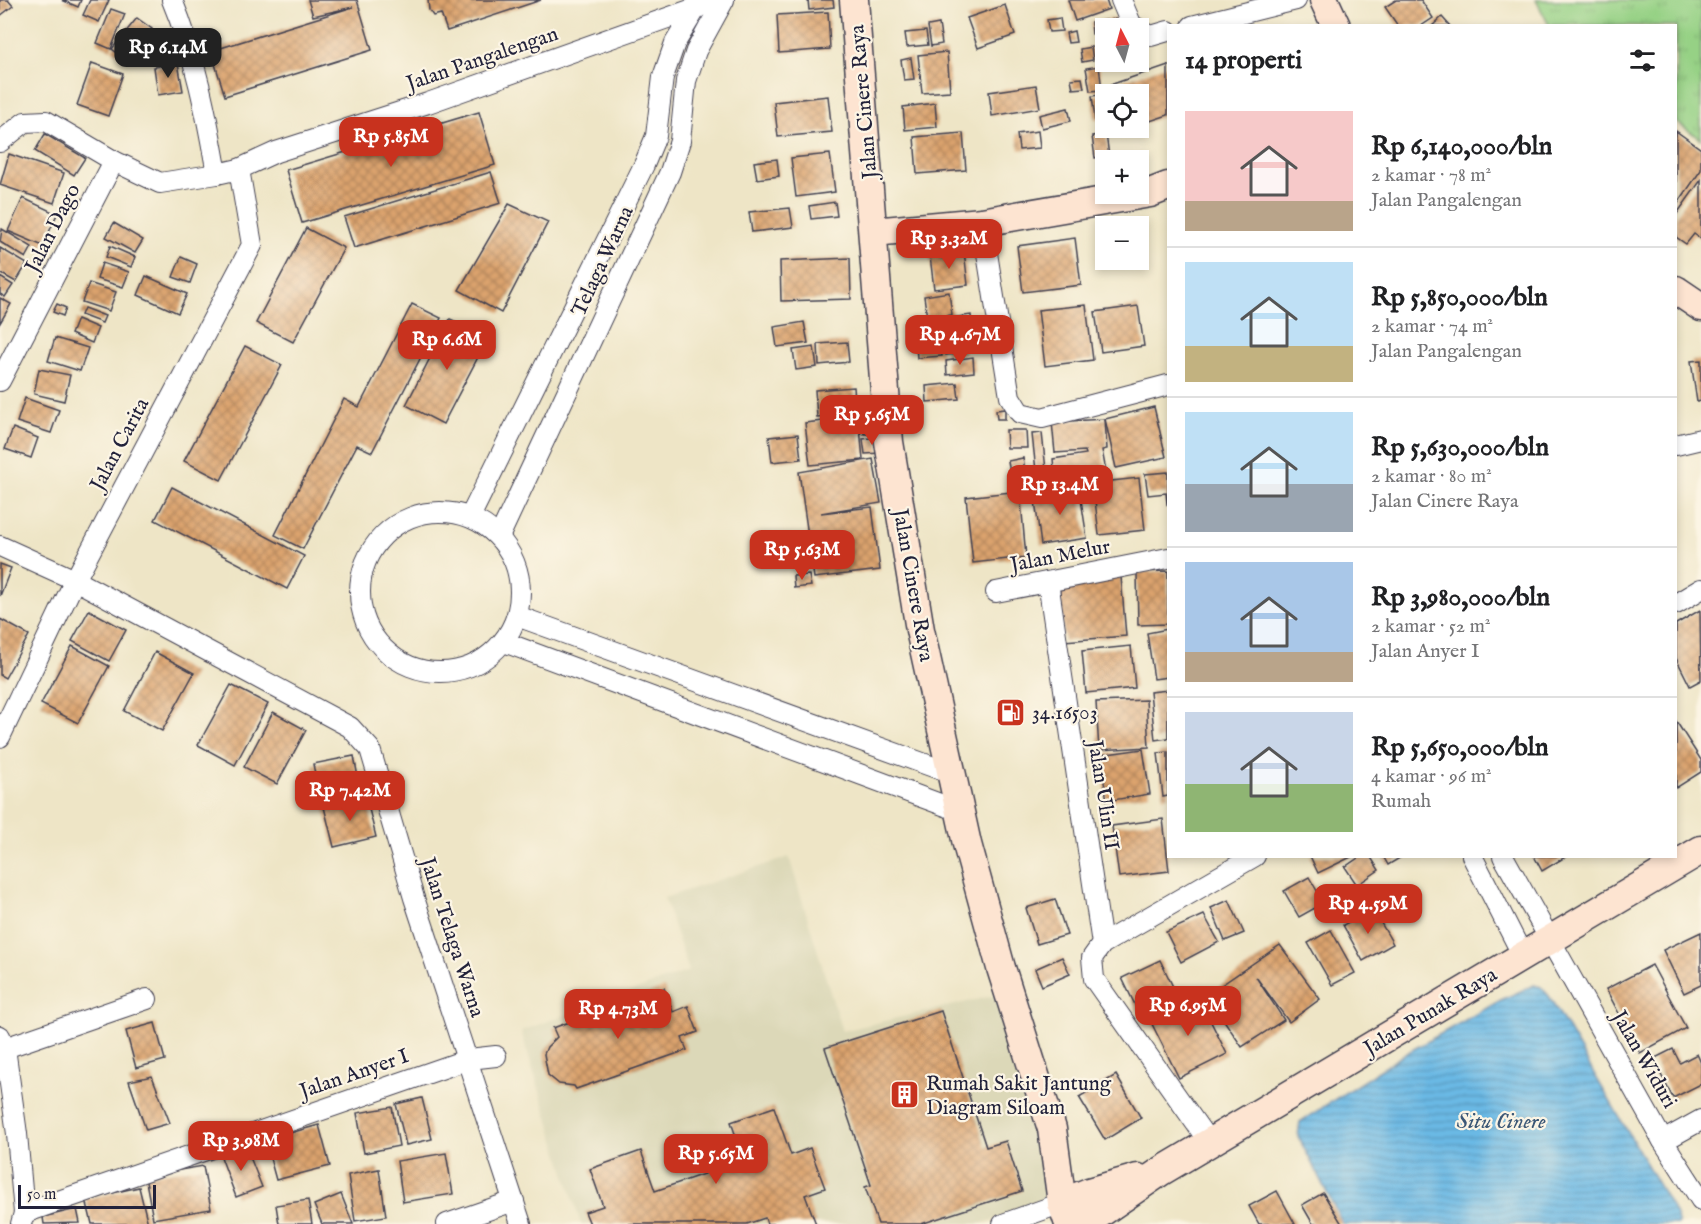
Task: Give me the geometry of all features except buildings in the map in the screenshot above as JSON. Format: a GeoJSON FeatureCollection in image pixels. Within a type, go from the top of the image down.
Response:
{"type":"FeatureCollection","features":[{"type":"Feature","properties":{"kind":"main road","name":"Jalan Cinere Raya"},"geometry":{"type":"LineString","coordinates":[[854,0],[889,442],[920,630],[959,811],[1001,969],[1052,1130],[1057,1155],[1083,1214]]}},
{"type":"Feature","properties":{"kind":"main road"},"geometry":{"type":"LineString","coordinates":[[1324,0],[1335,24]]}},
{"type":"Feature","properties":{"kind":"main road"},"geometry":{"type":"LineString","coordinates":[[873,232],[982,222],[1150,193],[1167,186]]}},
{"type":"Feature","properties":{"kind":"main road"},"geometry":{"type":"LineString","coordinates":[[1677,291],[1701,307]]}},
{"type":"Feature","properties":{"kind":"main road","name":"Jalan Punak Raya"},"geometry":{"type":"LineString","coordinates":[[1083,1214],[1160,1172],[1701,850]]}},
{"type":"Feature","properties":{"kind":"street"},"geometry":{"type":"LineString","coordinates":[[172,0],[208,122],[217,174]]}},
{"type":"Feature","properties":{"kind":"street","name":"Jalan Pangalengan"},"geometry":{"type":"LineString","coordinates":[[0,142],[25,122],[46,121],[160,183],[217,174],[239,169],[276,152],[428,103],[698,4],[718,0]]}},
{"type":"Feature","properties":{"kind":"street","name":"Telaga Warna"},"geometry":{"type":"LineString","coordinates":[[499,537],[670,172],[680,141],[686,81],[696,51],[724,0]]}},
{"type":"Feature","properties":{"kind":"street"},"geometry":{"type":"LineString","coordinates":[[1121,0],[1129,18]]}},
{"type":"Feature","properties":{"kind":"street"},"geometry":{"type":"LineString","coordinates":[[1200,24],[1296,0]]}},
{"type":"Feature","properties":{"kind":"street","name":"Telaga Warna"},"geometry":{"type":"LineString","coordinates":[[470,518],[644,165],[656,136],[663,77],[675,43],[698,4]]}},
{"type":"Feature","properties":{"kind":"street"},"geometry":{"type":"LineString","coordinates":[[1149,35],[1167,31]]}},
{"type":"Feature","properties":{"kind":"street","name":"Jalan Dago"},"geometry":{"type":"LineString","coordinates":[[0,381],[114,160]]}},
{"type":"Feature","properties":{"kind":"street","name":"Jalan Carita"},"geometry":{"type":"LineString","coordinates":[[2,728],[75,580],[252,245],[239,169]]}},
{"type":"Feature","properties":{"kind":"street"},"geometry":{"type":"LineString","coordinates":[[982,222],[1010,397],[1020,413],[1042,418],[1167,385]]}},
{"type":"Feature","properties":{"kind":"street"},"geometry":{"type":"LineString","coordinates":[[1677,445],[1701,439]]}},
{"type":"Feature","properties":{"kind":"street"},"geometry":{"type":"LineString","coordinates":[[424,513],[456,513],[470,518],[499,537],[515,560],[521,588],[517,616],[504,642],[493,653],[466,668],[451,672],[420,670],[406,665],[381,646],[364,620],[360,605],[361,574],[366,560],[379,540],[396,525],[424,513]]}},
{"type":"Feature","properties":{"kind":"street","name":"Jalan Telaga Warna"},"geometry":{"type":"LineString","coordinates":[[0,546],[75,580],[350,727],[370,749],[414,898],[469,1059],[521,1224]]}},
{"type":"Feature","properties":{"kind":"street","name":"Jalan Melur"},"geometry":{"type":"LineString","coordinates":[[996,592],[1167,558]]}},
{"type":"Feature","properties":{"kind":"street","name":"Jalan Ulin II"},"geometry":{"type":"LineString","coordinates":[[1048,582],[1102,944]]}},
{"type":"Feature","properties":{"kind":"street"},"geometry":{"type":"LineString","coordinates":[[1677,603],[1701,589]]}},
{"type":"Feature","properties":{"kind":"street"},"geometry":{"type":"LineString","coordinates":[[517,616],[950,773]]}},
{"type":"Feature","properties":{"kind":"street"},"geometry":{"type":"LineString","coordinates":[[504,642],[959,811]]}},
{"type":"Feature","properties":{"kind":"street"},"geometry":{"type":"LineString","coordinates":[[1209,1142],[1094,979],[1092,958],[1102,944],[1250,858]]}},
{"type":"Feature","properties":{"kind":"street"},"geometry":{"type":"LineString","coordinates":[[1473,858],[1523,956]]}},
{"type":"Feature","properties":{"kind":"street","name":"Jalan Widuri"},"geometry":{"type":"LineString","coordinates":[[1504,858],[1663,1141],[1701,1200]]}},
{"type":"Feature","properties":{"kind":"street"},"geometry":{"type":"LineString","coordinates":[[23,1218],[2,1042],[147,999]]}},
{"type":"Feature","properties":{"kind":"street","name":"Jalan Anyer I"},"geometry":{"type":"LineString","coordinates":[[23,1218],[469,1059],[496,1056]]}},
{"type":"Feature","properties":{"kind":"street"},"geometry":{"type":"LineString","coordinates":[[1663,1141],[1701,1120]]}},
{"type":"Feature","properties":{"kind":"street"},"geometry":{"type":"LineString","coordinates":[[447,1224],[514,1201]]}},
{"type":"Feature","properties":{"kind":"street"},"geometry":{"type":"LineString","coordinates":[[1003,1224],[1083,1214]]}},
{"type":"Feature","properties":{"kind":"shaded area"},"geometry":{"type":"Polygon","coordinates":[[[789,857],[842,1031],[997,995],[1051,1200],[980,1224],[581,1224],[521,1031],[689,971],[664,898],[789,857]]]}},
{"type":"Feature","properties":{"kind":"green space"},"geometry":{"type":"Polygon","coordinates":[[[1536,0],[1701,0],[1701,139],[1677,123],[1677,24],[1548,24],[1536,0]]]}},
{"type":"Feature","properties":{"kind":"water","name":"Situ Cinere"},"geometry":{"type":"Polygon","coordinates":[[[1534,985],[1541,987],[1549,996],[1675,1213],[1679,1224],[1343,1224],[1298,1136],[1300,1122],[1405,1054],[1501,1000],[1534,985]]]}},
{"type":"Feature","properties":{"kind":"place","name":"34.16503"},"geometry":{"type":"Point","coordinates":[1011,712]}},
{"type":"Feature","properties":{"kind":"place","name":"Rumah Sakit Jantung Diagram Siloam"},"geometry":{"type":"Point","coordinates":[905,1095]}}]}
